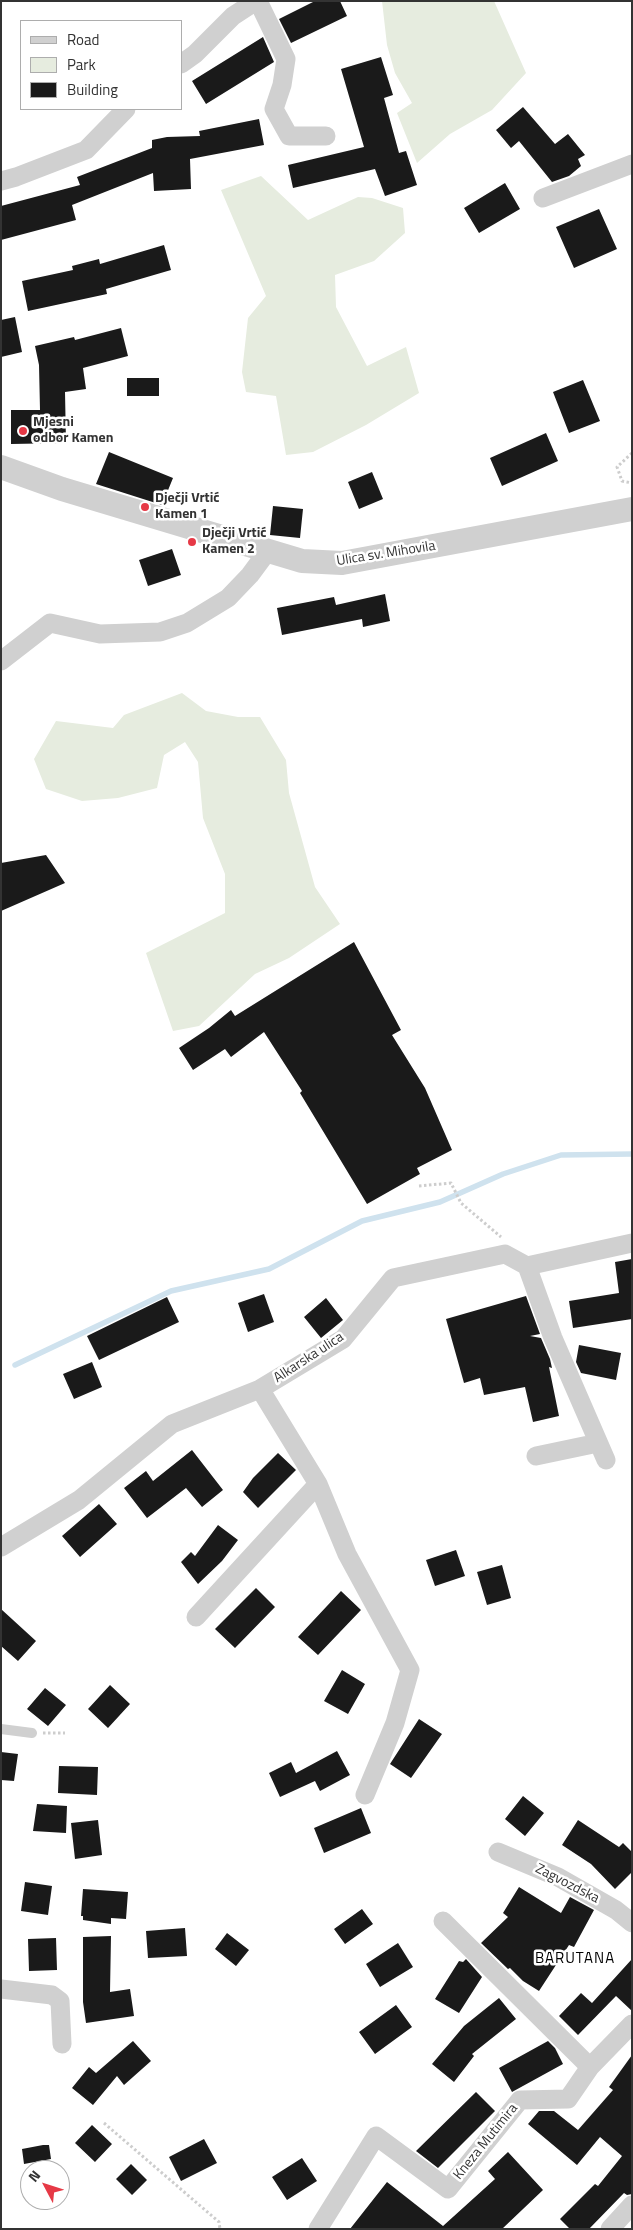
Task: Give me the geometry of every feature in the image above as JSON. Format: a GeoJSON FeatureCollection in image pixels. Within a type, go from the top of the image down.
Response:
{"type":"FeatureCollection","features":[{"type":"Feature","properties":{"kind":"street"},"geometry":{"type":"LineString","coordinates":[[182,63],[194,54],[232,8],[257,1],[286,59],[282,85],[274,109],[289,136],[326,136]]}},
{"type":"Feature","properties":{"kind":"street"},"geometry":{"type":"LineString","coordinates":[[1,181],[86,150],[125,110]]}},
{"type":"Feature","properties":{"kind":"street"},"geometry":{"type":"LineString","coordinates":[[543,198],[632,164]]}},
{"type":"Feature","properties":{"kind":"street","name":"Ulica sv. Mihovila"},"geometry":{"type":"LineString","coordinates":[[1,467],[62,489],[266,552],[302,561],[342,563],[632,509]]}},
{"type":"Feature","properties":{"kind":"street"},"geometry":{"type":"LineString","coordinates":[[1,661],[50,623],[100,634],[160,632],[188,622],[228,598],[250,574],[266,552]]}},
{"type":"Feature","properties":{"kind":"street","name":"Alkarska ulica"},"geometry":{"type":"LineString","coordinates":[[1,1546],[79,1500],[172,1424],[260,1389],[343,1339],[393,1278],[505,1254],[521,1262],[632,1243]]}},
{"type":"Feature","properties":{"kind":"street"},"geometry":{"type":"LineString","coordinates":[[521,1262],[606,1460]]}},
{"type":"Feature","properties":{"kind":"street"},"geometry":{"type":"LineString","coordinates":[[260,1389],[318,1484],[347,1554],[410,1670],[395,1723],[365,1795]]}},
{"type":"Feature","properties":{"kind":"street"},"geometry":{"type":"LineString","coordinates":[[536,1456],[598,1443]]}},
{"type":"Feature","properties":{"kind":"street"},"geometry":{"type":"LineString","coordinates":[[196,1617],[318,1484]]}},
{"type":"Feature","properties":{"kind":"street","name":"Zagvozdska"},"geometry":{"type":"LineString","coordinates":[[498,1852],[558,1876],[616,1910],[632,1923]]}},
{"type":"Feature","properties":{"kind":"street"},"geometry":{"type":"LineString","coordinates":[[443,1920],[590,2067]]}},
{"type":"Feature","properties":{"kind":"street"},"geometry":{"type":"LineString","coordinates":[[1,1989],[52,1995],[60,2001],[62,2044]]}},
{"type":"Feature","properties":{"kind":"street","name":"Kneza Mutimira"},"geometry":{"type":"LineString","coordinates":[[318,2229],[376,2136],[448,2189],[520,2100],[568,2098],[590,2067],[632,2024]]}},
{"type":"Feature","properties":{"kind":"street"},"geometry":{"type":"LineString","coordinates":[[610,2229],[632,2205]]}},
{"type":"Feature","properties":{"kind":"lane"},"geometry":{"type":"LineString","coordinates":[[1,1730],[32,1733]]}},
{"type":"Feature","properties":{"kind":"path"},"geometry":{"type":"LineString","coordinates":[[632,453],[617,467],[622,481],[632,483]]}},
{"type":"Feature","properties":{"kind":"path"},"geometry":{"type":"LineString","coordinates":[[420,1186],[451,1183],[461,1203],[498,1232],[521,1262]]}},
{"type":"Feature","properties":{"kind":"path"},"geometry":{"type":"LineString","coordinates":[[32,1733],[65,1733]]}},
{"type":"Feature","properties":{"kind":"path"},"geometry":{"type":"LineString","coordinates":[[104,2123],[219,2222],[220,2229]]}},
{"type":"Feature","properties":{"kind":"green space"},"geometry":{"type":"Polygon","coordinates":[[[382,1],[494,1],[526,73],[492,110],[450,134],[417,163],[397,113],[412,103],[395,73],[387,45],[382,1]]]}},
{"type":"Feature","properties":{"kind":"green space"},"geometry":{"type":"Polygon","coordinates":[[[261,176],[308,220],[358,197],[372,198],[403,208],[405,233],[374,261],[335,275],[336,307],[367,366],[406,347],[419,393],[366,425],[313,452],[286,455],[276,396],[246,392],[242,372],[248,318],[266,296],[221,190],[261,176]]]}},
{"type":"Feature","properties":{"kind":"green space"},"geometry":{"type":"Polygon","coordinates":[[[182,693],[206,711],[238,717],[260,717],[286,760],[289,793],[315,887],[340,924],[289,958],[255,974],[199,1026],[173,1031],[146,953],[225,913],[225,874],[203,818],[198,762],[185,742],[164,755],[157,788],[118,798],[82,801],[46,789],[34,759],[56,721],[113,728],[124,715],[182,693]]]}},
{"type":"Feature","properties":{"kind":"building"},"geometry":{"type":"Polygon","coordinates":[[[315,1],[340,1],[347,16],[291,43],[279,19],[315,1]]]}},
{"type":"Feature","properties":{"kind":"building"},"geometry":{"type":"Polygon","coordinates":[[[263,37],[274,62],[206,104],[192,81],[263,37]]]}},
{"type":"Feature","properties":{"kind":"building"},"geometry":{"type":"Polygon","coordinates":[[[381,57],[393,95],[384,98],[399,153],[406,151],[417,185],[385,196],[375,169],[293,188],[288,165],[364,147],[341,69],[381,57]]]}},
{"type":"Feature","properties":{"kind":"building"},"geometry":{"type":"Polygon","coordinates":[[[523,107],[555,144],[568,134],[585,155],[578,159],[581,166],[569,176],[552,182],[519,141],[511,148],[496,130],[523,107]]]}},
{"type":"Feature","properties":{"kind":"building"},"geometry":{"type":"Polygon","coordinates":[[[259,119],[264,145],[190,159],[191,189],[154,191],[153,173],[72,205],[76,220],[1,240],[1,206],[80,185],[77,177],[152,148],[152,140],[167,137],[200,136],[199,131],[259,119]]]}},
{"type":"Feature","properties":{"kind":"building"},"geometry":{"type":"Polygon","coordinates":[[[505,183],[520,209],[479,233],[464,208],[505,183]]]}},
{"type":"Feature","properties":{"kind":"building"},"geometry":{"type":"Polygon","coordinates":[[[599,209],[617,249],[574,268],[556,227],[599,209]]]}},
{"type":"Feature","properties":{"kind":"building"},"geometry":{"type":"Polygon","coordinates":[[[164,245],[171,270],[106,289],[107,294],[28,311],[22,281],[73,270],[72,266],[99,259],[100,264],[164,245]]]}},
{"type":"Feature","properties":{"kind":"building"},"geometry":{"type":"Polygon","coordinates":[[[15,317],[22,352],[1,357],[1,320],[15,317]]]}},
{"type":"Feature","properties":{"kind":"building"},"geometry":{"type":"Polygon","coordinates":[[[121,328],[128,356],[83,368],[86,389],[65,392],[66,443],[11,444],[11,410],[40,410],[39,365],[35,346],[74,337],[75,340],[121,328]]]}},
{"type":"Feature","properties":{"kind":"building"},"geometry":{"type":"Polygon","coordinates":[[[127,378],[159,378],[159,396],[127,396],[127,378]]]}},
{"type":"Feature","properties":{"kind":"building"},"geometry":{"type":"Polygon","coordinates":[[[583,380],[600,421],[569,433],[553,392],[583,380]]]}},
{"type":"Feature","properties":{"kind":"building"},"geometry":{"type":"Polygon","coordinates":[[[546,433],[558,461],[502,486],[490,458],[546,433]]]}},
{"type":"Feature","properties":{"kind":"building"},"geometry":{"type":"Polygon","coordinates":[[[109,452],[173,478],[162,505],[96,484],[109,452]]]}},
{"type":"Feature","properties":{"kind":"building"},"geometry":{"type":"Polygon","coordinates":[[[372,472],[383,499],[359,509],[348,482],[372,472]]]}},
{"type":"Feature","properties":{"kind":"building"},"geometry":{"type":"Polygon","coordinates":[[[273,506],[303,509],[300,538],[270,535],[273,506]]]}},
{"type":"Feature","properties":{"kind":"building"},"geometry":{"type":"Polygon","coordinates":[[[172,549],[181,575],[148,586],[139,560],[172,549]]]}},
{"type":"Feature","properties":{"kind":"building"},"geometry":{"type":"Polygon","coordinates":[[[385,594],[390,621],[363,627],[362,619],[282,635],[277,608],[334,597],[336,605],[385,594]]]}},
{"type":"Feature","properties":{"kind":"building"},"geometry":{"type":"Polygon","coordinates":[[[46,855],[65,883],[1,911],[1,863],[46,855]]]}},
{"type":"Feature","properties":{"kind":"building"},"geometry":{"type":"Polygon","coordinates":[[[354,942],[401,1030],[392,1035],[425,1088],[452,1150],[417,1168],[420,1174],[367,1204],[300,1093],[302,1091],[264,1032],[231,1057],[225,1049],[193,1070],[179,1048],[209,1028],[231,1010],[235,1016],[354,942]]]}},
{"type":"Feature","properties":{"kind":"building"},"geometry":{"type":"Polygon","coordinates":[[[632,1259],[632,1319],[573,1328],[569,1301],[619,1293],[615,1262],[632,1259]]]}},
{"type":"Feature","properties":{"kind":"building"},"geometry":{"type":"Polygon","coordinates":[[[264,1294],[274,1322],[248,1332],[238,1303],[264,1294]]]}},
{"type":"Feature","properties":{"kind":"building"},"geometry":{"type":"Polygon","coordinates":[[[526,1296],[540,1334],[530,1336],[541,1338],[550,1359],[552,1368],[549,1367],[559,1416],[533,1422],[525,1387],[484,1395],[480,1378],[464,1383],[446,1319],[526,1296]]]}},
{"type":"Feature","properties":{"kind":"building"},"geometry":{"type":"Polygon","coordinates":[[[167,1297],[179,1322],[99,1360],[87,1336],[167,1297]]]}},
{"type":"Feature","properties":{"kind":"building"},"geometry":{"type":"Polygon","coordinates":[[[326,1298],[343,1320],[321,1338],[304,1317],[326,1298]]]}},
{"type":"Feature","properties":{"kind":"building"},"geometry":{"type":"Polygon","coordinates":[[[579,1345],[621,1353],[616,1380],[581,1373],[576,1362],[579,1345]]]}},
{"type":"Feature","properties":{"kind":"building"},"geometry":{"type":"Polygon","coordinates":[[[92,1362],[102,1387],[74,1399],[63,1374],[92,1362]]]}},
{"type":"Feature","properties":{"kind":"building"},"geometry":{"type":"Polygon","coordinates":[[[192,1450],[223,1490],[202,1507],[186,1488],[147,1518],[124,1488],[146,1471],[153,1481],[192,1450]]]}},
{"type":"Feature","properties":{"kind":"building"},"geometry":{"type":"Polygon","coordinates":[[[278,1453],[296,1470],[258,1508],[243,1492],[253,1478],[278,1453]]]}},
{"type":"Feature","properties":{"kind":"building"},"geometry":{"type":"Polygon","coordinates":[[[99,1504],[117,1524],[80,1557],[62,1536],[99,1504]]]}},
{"type":"Feature","properties":{"kind":"building"},"geometry":{"type":"Polygon","coordinates":[[[218,1525],[238,1540],[222,1561],[198,1584],[181,1562],[191,1552],[195,1556],[218,1525]]]}},
{"type":"Feature","properties":{"kind":"building"},"geometry":{"type":"Polygon","coordinates":[[[456,1550],[465,1576],[435,1586],[426,1560],[456,1550]]]}},
{"type":"Feature","properties":{"kind":"building"},"geometry":{"type":"Polygon","coordinates":[[[502,1565],[511,1598],[487,1605],[477,1572],[502,1565]]]}},
{"type":"Feature","properties":{"kind":"building"},"geometry":{"type":"Polygon","coordinates":[[[256,1588],[275,1607],[235,1648],[215,1629],[256,1588]]]}},
{"type":"Feature","properties":{"kind":"building"},"geometry":{"type":"Polygon","coordinates":[[[341,1591],[361,1610],[318,1655],[298,1637],[341,1591]]]}},
{"type":"Feature","properties":{"kind":"building"},"geometry":{"type":"Polygon","coordinates":[[[1,1609],[36,1641],[18,1661],[1,1646],[1,1609]]]}},
{"type":"Feature","properties":{"kind":"building"},"geometry":{"type":"Polygon","coordinates":[[[342,1670],[365,1684],[348,1714],[324,1701],[342,1670]]]}},
{"type":"Feature","properties":{"kind":"building"},"geometry":{"type":"Polygon","coordinates":[[[110,1685],[130,1704],[108,1728],[88,1709],[110,1685]]]}},
{"type":"Feature","properties":{"kind":"building"},"geometry":{"type":"Polygon","coordinates":[[[45,1688],[66,1705],[48,1726],[27,1709],[45,1688]]]}},
{"type":"Feature","properties":{"kind":"building"},"geometry":{"type":"Polygon","coordinates":[[[419,1719],[442,1734],[411,1778],[390,1764],[419,1719]]]}},
{"type":"Feature","properties":{"kind":"building"},"geometry":{"type":"Polygon","coordinates":[[[337,1751],[350,1775],[320,1791],[315,1781],[280,1797],[269,1773],[291,1762],[296,1773],[337,1751]]]}},
{"type":"Feature","properties":{"kind":"building"},"geometry":{"type":"Polygon","coordinates":[[[1,1752],[18,1754],[14,1781],[1,1780],[1,1752]]]}},
{"type":"Feature","properties":{"kind":"building"},"geometry":{"type":"Polygon","coordinates":[[[59,1766],[98,1767],[97,1795],[58,1793],[59,1766]]]}},
{"type":"Feature","properties":{"kind":"building"},"geometry":{"type":"Polygon","coordinates":[[[523,1796],[544,1813],[525,1836],[505,1819],[523,1796]]]}},
{"type":"Feature","properties":{"kind":"building"},"geometry":{"type":"Polygon","coordinates":[[[37,1804],[67,1806],[66,1833],[33,1831],[37,1804]]]}},
{"type":"Feature","properties":{"kind":"building"},"geometry":{"type":"Polygon","coordinates":[[[361,1808],[371,1833],[324,1853],[314,1828],[361,1808]]]}},
{"type":"Feature","properties":{"kind":"building"},"geometry":{"type":"Polygon","coordinates":[[[98,1820],[102,1855],[75,1859],[71,1823],[98,1820]]]}},
{"type":"Feature","properties":{"kind":"building"},"geometry":{"type":"Polygon","coordinates":[[[578,1820],[619,1847],[623,1843],[632,1852],[632,1872],[615,1889],[591,1864],[562,1845],[578,1820]]]}},
{"type":"Feature","properties":{"kind":"building"},"geometry":{"type":"Polygon","coordinates":[[[25,1882],[52,1886],[48,1915],[21,1911],[25,1882]]]}},
{"type":"Feature","properties":{"kind":"building"},"geometry":{"type":"Polygon","coordinates":[[[519,1887],[561,1913],[570,1897],[594,1910],[574,1947],[569,1945],[539,1991],[523,1981],[510,1968],[508,1969],[481,1943],[508,1917],[503,1913],[519,1887]]]}},
{"type":"Feature","properties":{"kind":"building"},"geometry":{"type":"Polygon","coordinates":[[[83,1889],[128,1892],[126,1919],[111,1918],[111,1924],[83,1920],[83,1916],[81,1916],[83,1889]]]}},
{"type":"Feature","properties":{"kind":"building"},"geometry":{"type":"Polygon","coordinates":[[[362,1909],[373,1924],[345,1944],[334,1929],[362,1909]]]}},
{"type":"Feature","properties":{"kind":"building"},"geometry":{"type":"Polygon","coordinates":[[[185,1928],[187,1956],[148,1958],[146,1931],[185,1928]]]}},
{"type":"Feature","properties":{"kind":"building"},"geometry":{"type":"Polygon","coordinates":[[[227,1933],[249,1950],[236,1966],[215,1949],[227,1933]]]}},
{"type":"Feature","properties":{"kind":"building"},"geometry":{"type":"Polygon","coordinates":[[[111,1936],[110,1992],[130,1989],[134,2016],[86,2023],[83,2002],[83,1937],[111,1936]]]}},
{"type":"Feature","properties":{"kind":"building"},"geometry":{"type":"Polygon","coordinates":[[[56,1938],[57,1970],[29,1971],[28,1939],[56,1938]]]}},
{"type":"Feature","properties":{"kind":"building"},"geometry":{"type":"Polygon","coordinates":[[[398,1943],[413,1967],[380,1987],[366,1964],[398,1943]]]}},
{"type":"Feature","properties":{"kind":"building"},"geometry":{"type":"Polygon","coordinates":[[[466,1959],[482,1977],[459,2013],[435,1999],[459,1961],[463,1962],[466,1959]]]}},
{"type":"Feature","properties":{"kind":"building"},"geometry":{"type":"Polygon","coordinates":[[[632,1959],[632,2011],[616,1996],[578,2035],[559,2016],[581,1993],[592,2003],[632,1959]]]}},
{"type":"Feature","properties":{"kind":"building"},"geometry":{"type":"Polygon","coordinates":[[[499,1998],[516,2019],[472,2054],[474,2056],[454,2082],[432,2064],[464,2026],[499,1998]]]}},
{"type":"Feature","properties":{"kind":"building"},"geometry":{"type":"Polygon","coordinates":[[[396,2005],[412,2027],[375,2054],[359,2032],[396,2005]]]}},
{"type":"Feature","properties":{"kind":"building"},"geometry":{"type":"Polygon","coordinates":[[[133,2041],[151,2061],[124,2085],[117,2076],[93,2105],[72,2088],[89,2067],[96,2073],[133,2041]]]}},
{"type":"Feature","properties":{"kind":"building"},"geometry":{"type":"Polygon","coordinates":[[[548,2041],[555,2048],[563,2064],[512,2092],[499,2068],[548,2041]]]}},
{"type":"Feature","properties":{"kind":"building"},"geometry":{"type":"Polygon","coordinates":[[[632,2055],[632,2194],[627,2195],[624,2193],[589,2229],[570,2229],[560,2219],[595,2184],[598,2186],[622,2156],[600,2137],[577,2165],[528,2124],[539,2111],[554,2111],[578,2130],[613,2090],[609,2087],[632,2055]]]}},
{"type":"Feature","properties":{"kind":"building"},"geometry":{"type":"Polygon","coordinates":[[[476,2092],[495,2111],[438,2168],[416,2151],[476,2092]]]}},
{"type":"Feature","properties":{"kind":"building"},"geometry":{"type":"Polygon","coordinates":[[[92,2125],[112,2144],[95,2162],[75,2143],[92,2125]]]}},
{"type":"Feature","properties":{"kind":"building"},"geometry":{"type":"Polygon","coordinates":[[[204,2139],[217,2163],[181,2181],[169,2157],[204,2139]]]}},
{"type":"Feature","properties":{"kind":"building"},"geometry":{"type":"Polygon","coordinates":[[[49,2145],[51,2159],[23,2160],[22,2149],[49,2145]]]}},
{"type":"Feature","properties":{"kind":"building"},"geometry":{"type":"Polygon","coordinates":[[[508,2152],[543,2190],[502,2229],[350,2229],[387,2182],[443,2226],[495,2179],[488,2171],[508,2152]]]}},
{"type":"Feature","properties":{"kind":"building"},"geometry":{"type":"Polygon","coordinates":[[[302,2158],[317,2181],[287,2200],[272,2177],[302,2158]]]}},
{"type":"Feature","properties":{"kind":"building"},"geometry":{"type":"Polygon","coordinates":[[[131,2164],[147,2180],[132,2195],[116,2179],[131,2164]]]}},
{"type":"Feature","properties":{"kind":"waterway"},"geometry":{"type":"LineString","coordinates":[[15,1365],[171,1291],[269,1269],[362,1221],[440,1202],[503,1174],[561,1155],[632,1154]]}},
{"type":"Feature","properties":{"kind":"place","name":"Mjesni odbor Kamen"},"geometry":{"type":"Point","coordinates":[23,431]}},
{"type":"Feature","properties":{"kind":"place","name":"Dječji Vrtić Kamen 1"},"geometry":{"type":"Point","coordinates":[145,507]}},
{"type":"Feature","properties":{"kind":"place","name":"Dječji Vrtić Kamen 2"},"geometry":{"type":"Point","coordinates":[192,542]}},
{"type":"Feature","properties":{"kind":"district","name":"BARUTANA"},"geometry":{"type":"Point","coordinates":[575,1959]}}]}
